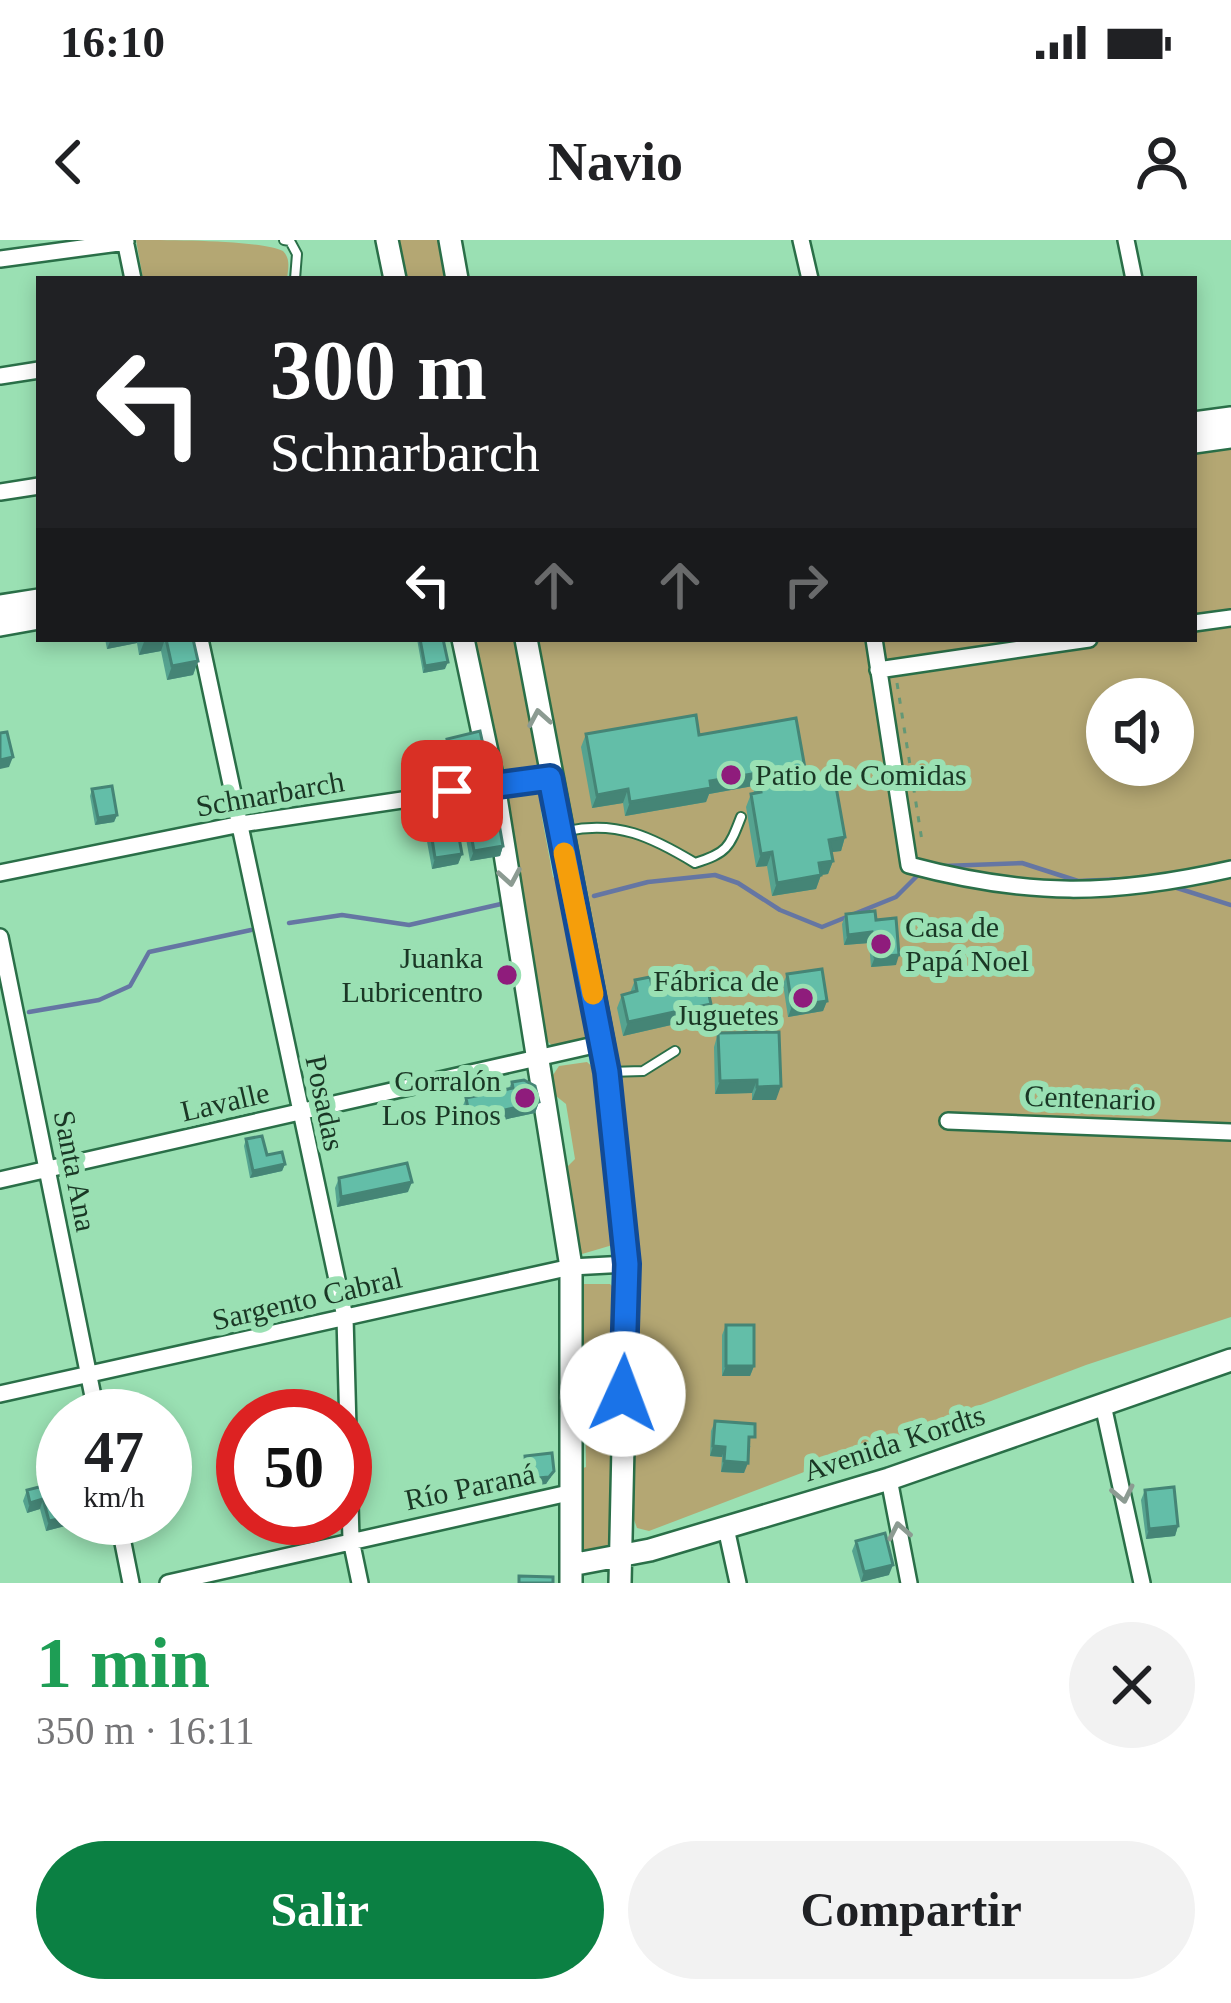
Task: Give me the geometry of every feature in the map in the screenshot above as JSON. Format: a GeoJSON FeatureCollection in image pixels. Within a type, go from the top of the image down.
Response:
{"type":"FeatureCollection","features":[{"type":"Feature","properties":{"kind":"main road"},"geometry":{"type":"LineString","coordinates":[[388,240],[394,276]]}},
{"type":"Feature","properties":{"kind":"main road"},"geometry":{"type":"LineString","coordinates":[[450,240],[457,276]]}},
{"type":"Feature","properties":{"kind":"main road"},"geometry":{"type":"LineString","coordinates":[[1197,423],[1231,418]]}},
{"type":"Feature","properties":{"kind":"main road"},"geometry":{"type":"LineString","coordinates":[[1197,442],[1231,437]]}},
{"type":"Feature","properties":{"kind":"main road"},"geometry":{"type":"LineString","coordinates":[[0,606],[36,600]]}},
{"type":"Feature","properties":{"kind":"main road"},"geometry":{"type":"LineString","coordinates":[[0,625],[36,619]]}},
{"type":"Feature","properties":{"kind":"main road"},"geometry":{"type":"LineString","coordinates":[[464,642],[494,785],[572,1268],[571,1574]]}},
{"type":"Feature","properties":{"kind":"main road"},"geometry":{"type":"LineString","coordinates":[[527,642],[603,1043],[627,1264],[620,1583]]}},
{"type":"Feature","properties":{"kind":"main road","name":"Avenida Kordts"},"geometry":{"type":"LineString","coordinates":[[571,1574],[889,1479],[1231,1360]]}},
{"type":"Feature","properties":{"kind":"street"},"geometry":{"type":"LineString","coordinates":[[801,240],[809,276]]}},
{"type":"Feature","properties":{"kind":"street"},"geometry":{"type":"LineString","coordinates":[[1126,240],[1133,276]]}},
{"type":"Feature","properties":{"kind":"street"},"geometry":{"type":"LineString","coordinates":[[0,259],[126,241],[132,276]]}},
{"type":"Feature","properties":{"kind":"street"},"geometry":{"type":"LineString","coordinates":[[0,376],[36,370]]}},
{"type":"Feature","properties":{"kind":"street"},"geometry":{"type":"LineString","coordinates":[[0,492],[36,486]]}},
{"type":"Feature","properties":{"kind":"street"},"geometry":{"type":"LineString","coordinates":[[1197,623],[1231,618]]}},
{"type":"Feature","properties":{"kind":"street","name":"Posadas"},"geometry":{"type":"LineString","coordinates":[[201,642],[345,1317],[347,1389]]}},
{"type":"Feature","properties":{"kind":"street"},"geometry":{"type":"LineString","coordinates":[[874,642],[909,865],[1005,885],[1088,892],[1231,869]]}},
{"type":"Feature","properties":{"kind":"street"},"geometry":{"type":"LineString","coordinates":[[878,670],[1069,642]]}},
{"type":"Feature","properties":{"kind":"street","name":"Schnarbarch"},"geometry":{"type":"LineString","coordinates":[[0,873],[241,824],[550,778]]}},
{"type":"Feature","properties":{"kind":"street","name":"Santa Ana"},"geometry":{"type":"LineString","coordinates":[[0,937],[92,1389]]}},
{"type":"Feature","properties":{"kind":"street","name":"Lavalle"},"geometry":{"type":"LineString","coordinates":[[0,1180],[603,1043]]}},
{"type":"Feature","properties":{"kind":"street","name":"Centenario"},"geometry":{"type":"LineString","coordinates":[[948,1121],[1231,1132]]}},
{"type":"Feature","properties":{"kind":"street","name":"Sargento Cabral"},"geometry":{"type":"LineString","coordinates":[[0,1394],[572,1268],[627,1264]]}},
{"type":"Feature","properties":{"kind":"street"},"geometry":{"type":"LineString","coordinates":[[1103,1405],[1142,1583]]}},
{"type":"Feature","properties":{"kind":"street"},"geometry":{"type":"LineString","coordinates":[[889,1479],[909,1583]]}},
{"type":"Feature","properties":{"kind":"street","name":"Río Paraná"},"geometry":{"type":"LineString","coordinates":[[372,1535],[573,1492]]}},
{"type":"Feature","properties":{"kind":"street"},"geometry":{"type":"LineString","coordinates":[[726,1528],[738,1583]]}},
{"type":"Feature","properties":{"kind":"street"},"geometry":{"type":"LineString","coordinates":[[123,1545],[131,1583]]}},
{"type":"Feature","properties":{"kind":"street","name":"Río Paraná"},"geometry":{"type":"LineString","coordinates":[[168,1583],[330,1545]]}},
{"type":"Feature","properties":{"kind":"street","name":"Posadas"},"geometry":{"type":"LineString","coordinates":[[352,1545],[360,1583]]}},
{"type":"Feature","properties":{"kind":"lane"},"geometry":{"type":"LineString","coordinates":[[284,240],[290,241],[297,254],[295,276]]}},
{"type":"Feature","properties":{"kind":"lane"},"geometry":{"type":"LineString","coordinates":[[560,833],[610,826],[636,831],[694,862],[730,847],[741,817]]}},
{"type":"Feature","properties":{"kind":"lane"},"geometry":{"type":"LineString","coordinates":[[607,1072],[643,1071],[675,1051]]}},
{"type":"Feature","properties":{"kind":"path"},"geometry":{"type":"LineString","coordinates":[[896,680],[922,841]]}},
{"type":"Feature","properties":{"kind":"shaded area"},"geometry":{"type":"Polygon","coordinates":[[[136,240],[271,247],[283,251],[288,264],[287,276],[142,276],[136,240]]]}},
{"type":"Feature","properties":{"kind":"shaded area"},"geometry":{"type":"Polygon","coordinates":[[[398,240],[443,240],[450,276],[404,276],[398,240]]]}},
{"type":"Feature","properties":{"kind":"shaded area"},"geometry":{"type":"Polygon","coordinates":[[[1231,444],[1231,1317],[1086,1365],[649,1531],[637,1528],[633,1517],[635,1201],[539,642],[1197,642],[1197,450],[1231,444]]]}},
{"type":"Feature","properties":{"kind":"shaded area"},"geometry":{"type":"Polygon","coordinates":[[[473,642],[519,642],[539,763],[533,771],[503,774],[497,769],[473,642]]]}},
{"type":"Feature","properties":{"kind":"shaded area"},"geometry":{"type":"Polygon","coordinates":[[[539,790],[547,796],[541,812],[553,877],[564,883],[588,1033],[583,1043],[556,1049],[546,1040],[502,801],[508,793],[539,790]]]}},
{"type":"Feature","properties":{"kind":"shaded area"},"geometry":{"type":"Polygon","coordinates":[[[587,1062],[596,1070],[616,1244],[582,1254],[576,1249],[568,1166],[575,1159],[566,1104],[556,1096],[553,1075],[559,1066],[587,1062]]]}},
{"type":"Feature","properties":{"kind":"shaded area"},"geometry":{"type":"Polygon","coordinates":[[[610,1284],[616,1290],[614,1546],[584,1553],[580,1550],[585,1394],[578,1389],[579,1286],[610,1284]]]}},
{"type":"Feature","properties":{"kind":"building"},"geometry":{"type":"Polygon","coordinates":[[[167,642],[194,642],[198,661],[172,666],[167,642]]]}},
{"type":"Feature","properties":{"kind":"building"},"geometry":{"type":"Polygon","coordinates":[[[421,642],[444,642],[448,662],[425,666],[421,642]]]}},
{"type":"Feature","properties":{"kind":"building"},"geometry":{"type":"Polygon","coordinates":[[[696,715],[699,735],[796,718],[808,785],[835,781],[845,837],[829,840],[833,861],[819,863],[821,875],[777,883],[772,852],[761,854],[751,794],[761,792],[758,773],[710,781],[711,788],[630,802],[628,789],[597,795],[586,734],[696,715]]]}},
{"type":"Feature","properties":{"kind":"building"},"geometry":{"type":"Polygon","coordinates":[[[480,731],[488,767],[482,774],[454,773],[447,739],[480,731]]]}},
{"type":"Feature","properties":{"kind":"building"},"geometry":{"type":"Polygon","coordinates":[[[7,732],[13,757],[0,760],[0,733],[7,732]]]}},
{"type":"Feature","properties":{"kind":"building"},"geometry":{"type":"Polygon","coordinates":[[[112,786],[117,815],[98,818],[92,789],[112,786]]]}},
{"type":"Feature","properties":{"kind":"building"},"geometry":{"type":"Polygon","coordinates":[[[451,794],[462,854],[435,858],[430,826],[418,828],[415,806],[451,794]]]}},
{"type":"Feature","properties":{"kind":"building"},"geometry":{"type":"Polygon","coordinates":[[[498,818],[503,846],[474,851],[469,823],[498,818]]]}},
{"type":"Feature","properties":{"kind":"building"},"geometry":{"type":"Polygon","coordinates":[[[875,911],[876,920],[896,918],[899,955],[875,957],[872,932],[848,935],[846,914],[875,911]]]}},
{"type":"Feature","properties":{"kind":"building"},"geometry":{"type":"Polygon","coordinates":[[[822,969],[827,1001],[792,1006],[787,974],[822,969]]]}},
{"type":"Feature","properties":{"kind":"building"},"geometry":{"type":"Polygon","coordinates":[[[704,973],[711,1004],[628,1022],[622,995],[637,991],[635,980],[650,977],[652,985],[704,973]]]}},
{"type":"Feature","properties":{"kind":"building"},"geometry":{"type":"Polygon","coordinates":[[[779,1032],[781,1086],[757,1087],[757,1080],[720,1081],[718,1033],[779,1032]]]}},
{"type":"Feature","properties":{"kind":"building"},"geometry":{"type":"Polygon","coordinates":[[[524,1080],[535,1086],[539,1102],[470,1118],[466,1098],[513,1088],[512,1082],[524,1080]]]}},
{"type":"Feature","properties":{"kind":"building"},"geometry":{"type":"Polygon","coordinates":[[[262,1136],[267,1155],[282,1152],[285,1164],[253,1171],[246,1139],[262,1136]]]}},
{"type":"Feature","properties":{"kind":"building"},"geometry":{"type":"Polygon","coordinates":[[[407,1163],[412,1182],[341,1197],[339,1178],[407,1163]]]}},
{"type":"Feature","properties":{"kind":"building"},"geometry":{"type":"Polygon","coordinates":[[[726,1325],[754,1325],[754,1366],[726,1366],[726,1325]]]}},
{"type":"Feature","properties":{"kind":"building"},"geometry":{"type":"Polygon","coordinates":[[[715,1421],[755,1424],[755,1437],[749,1437],[748,1463],[724,1461],[725,1447],[713,1446],[715,1421]]]}},
{"type":"Feature","properties":{"kind":"building"},"geometry":{"type":"Polygon","coordinates":[[[552,1453],[554,1471],[549,1477],[527,1479],[525,1456],[552,1453]]]}},
{"type":"Feature","properties":{"kind":"building"},"geometry":{"type":"Polygon","coordinates":[[[1174,1487],[1178,1526],[1149,1529],[1145,1490],[1174,1487]]]}},
{"type":"Feature","properties":{"kind":"building"},"geometry":{"type":"Polygon","coordinates":[[[36,1488],[36,1501],[30,1503],[27,1490],[36,1488]]]}},
{"type":"Feature","properties":{"kind":"building"},"geometry":{"type":"Polygon","coordinates":[[[885,1533],[893,1565],[864,1572],[856,1541],[885,1533]]]}},
{"type":"Feature","properties":{"kind":"building"},"geometry":{"type":"Polygon","coordinates":[[[519,1576],[553,1577],[553,1583],[519,1583],[519,1576]]]}},
{"type":"Feature","properties":{"kind":"waterway"},"geometry":{"type":"LineString","coordinates":[[944,866],[1022,863],[1078,881],[1128,879]]}},
{"type":"Feature","properties":{"kind":"waterway"},"geometry":{"type":"LineString","coordinates":[[594,896],[648,882],[715,875],[822,927],[896,897],[922,871]]}},
{"type":"Feature","properties":{"kind":"waterway"},"geometry":{"type":"LineString","coordinates":[[1174,887],[1231,905]]}},
{"type":"Feature","properties":{"kind":"waterway"},"geometry":{"type":"LineString","coordinates":[[289,923],[342,915],[409,925],[501,904]]}},
{"type":"Feature","properties":{"kind":"waterway"},"geometry":{"type":"LineString","coordinates":[[29,1012],[99,1000],[130,986],[149,952],[251,930]]}},
{"type":"Feature","properties":{"kind":"slow traffic"},"geometry":{"type":"LineString","coordinates":[[564,853],[593,994]]}},
{"type":"Feature","properties":{"kind":"place","name":"Patio de Comidas"},"geometry":{"type":"Point","coordinates":[731,775]}},
{"type":"Feature","properties":{"kind":"place","name":"Casa de Papá Noel"},"geometry":{"type":"Point","coordinates":[881,944]}},
{"type":"Feature","properties":{"kind":"place","name":"Juanka Lubricentro"},"geometry":{"type":"Point","coordinates":[507,975]}},
{"type":"Feature","properties":{"kind":"place","name":"Fábrica de Juguetes"},"geometry":{"type":"Point","coordinates":[803,998]}},
{"type":"Feature","properties":{"kind":"place","name":"Corralón Los Pinos"},"geometry":{"type":"Point","coordinates":[525,1098]}},
{"type":"Feature","properties":{"kind":"route"},"geometry":{"type":"LineString","coordinates":[[452,791],[550,778],[607,1072],[627,1264],[623,1394]]}}]}
